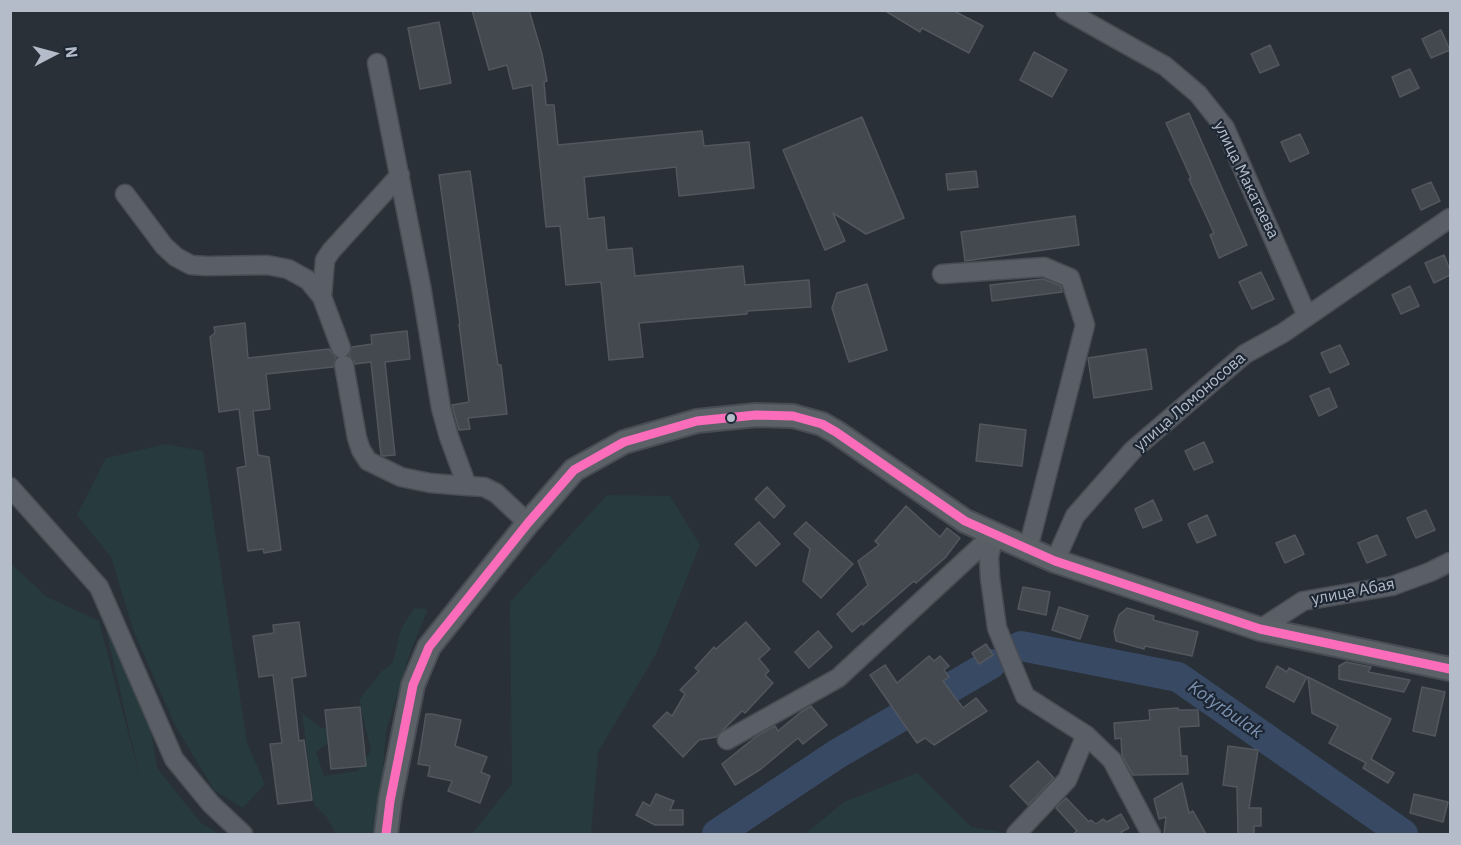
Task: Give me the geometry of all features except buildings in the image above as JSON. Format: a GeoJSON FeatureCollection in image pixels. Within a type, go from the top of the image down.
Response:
{"type":"FeatureCollection","features":[{"type":"Feature","properties":{"kind":"main road"},"geometry":{"type":"LineString","coordinates":[[386,834],[390,801],[413,685],[429,647],[573,470],[624,442],[697,421],[756,416],[792,416],[829,428],[965,521],[1055,561],[1260,629],[1450,669]]}},
{"type":"Feature","properties":{"kind":"street","name":"улица Макатаева"},"geometry":{"type":"LineString","coordinates":[[1065,10],[1165,66],[1198,94],[1225,128],[1307,316]]}},
{"type":"Feature","properties":{"kind":"street"},"geometry":{"type":"LineString","coordinates":[[377,63],[400,176],[441,408],[467,486]]}},
{"type":"Feature","properties":{"kind":"street"},"geometry":{"type":"LineString","coordinates":[[322,297],[326,261],[331,251],[400,176]]}},
{"type":"Feature","properties":{"kind":"street"},"geometry":{"type":"LineString","coordinates":[[125,194],[164,246],[176,257],[191,265],[267,265],[288,269],[308,280],[322,297],[342,357],[357,438],[368,461],[401,477],[430,483],[484,487],[496,493],[528,523]]}},
{"type":"Feature","properties":{"kind":"street","name":"улица Ломоносова"},"geometry":{"type":"LineString","coordinates":[[1055,561],[1075,516],[1133,450],[1245,354],[1283,333],[1450,218]]}},
{"type":"Feature","properties":{"kind":"street"},"geometry":{"type":"LineString","coordinates":[[942,274],[1044,267],[1070,278],[1085,325],[1028,549]]}},
{"type":"Feature","properties":{"kind":"street"},"geometry":{"type":"LineString","coordinates":[[10,487],[99,587],[174,759],[211,804],[243,834]]}},
{"type":"Feature","properties":{"kind":"street"},"geometry":{"type":"LineString","coordinates":[[994,534],[990,557],[990,578],[997,628],[1024,696],[1086,735],[1112,760],[1150,834]]}},
{"type":"Feature","properties":{"kind":"street"},"geometry":{"type":"LineString","coordinates":[[727,740],[838,678],[994,534]]}},
{"type":"Feature","properties":{"kind":"street","name":"улица Абая"},"geometry":{"type":"LineString","coordinates":[[1260,629],[1303,601],[1392,586],[1450,562]]}},
{"type":"Feature","properties":{"kind":"street"},"geometry":{"type":"LineString","coordinates":[[1016,834],[1067,780],[1086,735]]}},
{"type":"Feature","properties":{"kind":"green space"},"geometry":{"type":"Polygon","coordinates":[[[166,444],[203,451],[247,743],[265,784],[243,808],[214,790],[175,725],[134,632],[111,557],[77,515],[106,458],[166,444]]]}},
{"type":"Feature","properties":{"kind":"green space"},"geometry":{"type":"Polygon","coordinates":[[[607,495],[670,496],[700,545],[656,654],[598,752],[591,834],[472,834],[512,784],[510,602],[607,495]]]}},
{"type":"Feature","properties":{"kind":"green space"},"geometry":{"type":"Polygon","coordinates":[[[10,563],[47,597],[99,621],[141,782],[103,617],[151,730],[157,768],[200,822],[219,834],[11,834],[10,563]]]}},
{"type":"Feature","properties":{"kind":"green space"},"geometry":{"type":"Polygon","coordinates":[[[414,608],[428,609],[411,650],[386,731],[380,812],[376,834],[336,834],[326,816],[314,805],[302,713],[321,728],[338,729],[338,736],[316,752],[324,776],[358,771],[371,750],[359,700],[381,672],[393,662],[401,629],[414,608]]]}},
{"type":"Feature","properties":{"kind":"green space"},"geometry":{"type":"Polygon","coordinates":[[[917,773],[971,827],[1011,834],[805,834],[844,802],[917,773]]]}},
{"type":"Feature","properties":{"kind":"waterway","name":"Kotyrbulak"},"geometry":{"type":"LineString","coordinates":[[1021,646],[1178,677],[1403,834]]}},
{"type":"Feature","properties":{"kind":"waterway","name":"Kotyrbulak"},"geometry":{"type":"LineString","coordinates":[[717,834],[837,754],[991,664]]}},
{"type":"Feature","properties":{"kind":"transit line"},"geometry":{"type":"LineString","coordinates":[[386,834],[390,801],[413,685],[429,647],[528,523],[574,470],[624,442],[697,421],[756,415],[793,416],[822,424],[965,521],[1055,561],[1260,629],[1450,669]]}}]}
